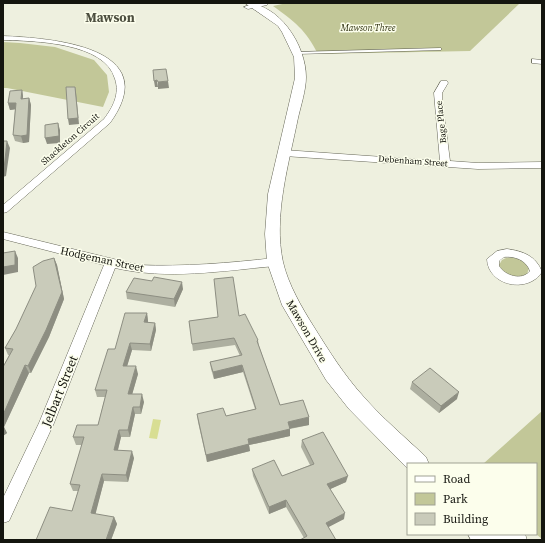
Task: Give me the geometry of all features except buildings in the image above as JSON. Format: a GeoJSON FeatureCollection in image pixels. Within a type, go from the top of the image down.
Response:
{"type":"FeatureCollection","features":[{"type":"Feature","properties":{"kind":"main road"},"geometry":{"type":"LineString","coordinates":[[248,4],[264,17],[296,50]]}},
{"type":"Feature","properties":{"kind":"main road","name":"Mawson Drive"},"geometry":{"type":"LineString","coordinates":[[296,50],[301,78],[275,194],[273,234],[275,262],[291,305],[333,374],[356,403],[417,463]]}},
{"type":"Feature","properties":{"kind":"main road"},"geometry":{"type":"LineString","coordinates":[[505,535],[514,540]]}},
{"type":"Feature","properties":{"kind":"street"},"geometry":{"type":"LineString","coordinates":[[248,4],[264,3]]}},
{"type":"Feature","properties":{"kind":"street","name":"Shackleton Circuit"},"geometry":{"type":"LineString","coordinates":[[3,38],[61,43],[78,47],[96,54],[109,62],[117,70],[121,96],[117,108],[107,121],[3,210]]}},
{"type":"Feature","properties":{"kind":"street","name":"Bage Place"},"geometry":{"type":"LineString","coordinates":[[444,83],[438,92],[438,100],[445,163]]}},
{"type":"Feature","properties":{"kind":"street","name":"Debenham Street"},"geometry":{"type":"LineString","coordinates":[[284,153],[478,166],[540,168]]}},
{"type":"Feature","properties":{"kind":"street","name":"Hodgeman Street"},"geometry":{"type":"LineString","coordinates":[[3,235],[111,264],[138,269],[161,270],[214,268],[275,262]]}},
{"type":"Feature","properties":{"kind":"street","name":"Jelbart Street"},"geometry":{"type":"LineString","coordinates":[[3,515],[36,448],[111,264]]}},
{"type":"Feature","properties":{"kind":"lane"},"geometry":{"type":"LineString","coordinates":[[296,50],[440,49]]}},
{"type":"Feature","properties":{"kind":"green space","name":"Mawson Three"},"geometry":{"type":"Polygon","coordinates":[[[287,3],[519,4],[470,51],[318,54],[304,32],[287,16],[273,6],[287,3]]]}},
{"type":"Feature","properties":{"kind":"green space"},"geometry":{"type":"Polygon","coordinates":[[[3,42],[55,47],[94,60],[107,75],[109,92],[103,107],[3,88],[3,42]]]}},
{"type":"Feature","properties":{"kind":"green space"},"geometry":{"type":"Polygon","coordinates":[[[506,258],[513,258],[525,263],[529,268],[527,274],[520,277],[512,276],[501,269],[499,265],[502,260],[506,258]]]}},
{"type":"Feature","properties":{"kind":"green space"},"geometry":{"type":"Polygon","coordinates":[[[542,411],[542,539],[537,535],[537,463],[484,463],[542,411]]]}},
{"type":"Feature","properties":{"kind":"shaded area"},"geometry":{"type":"Polygon","coordinates":[[[153,419],[161,420],[157,439],[149,438],[153,419]]]}},
{"type":"Feature","properties":{"kind":"district","name":"Mawson"},"geometry":{"type":"Point","coordinates":[110,17]}}]}
